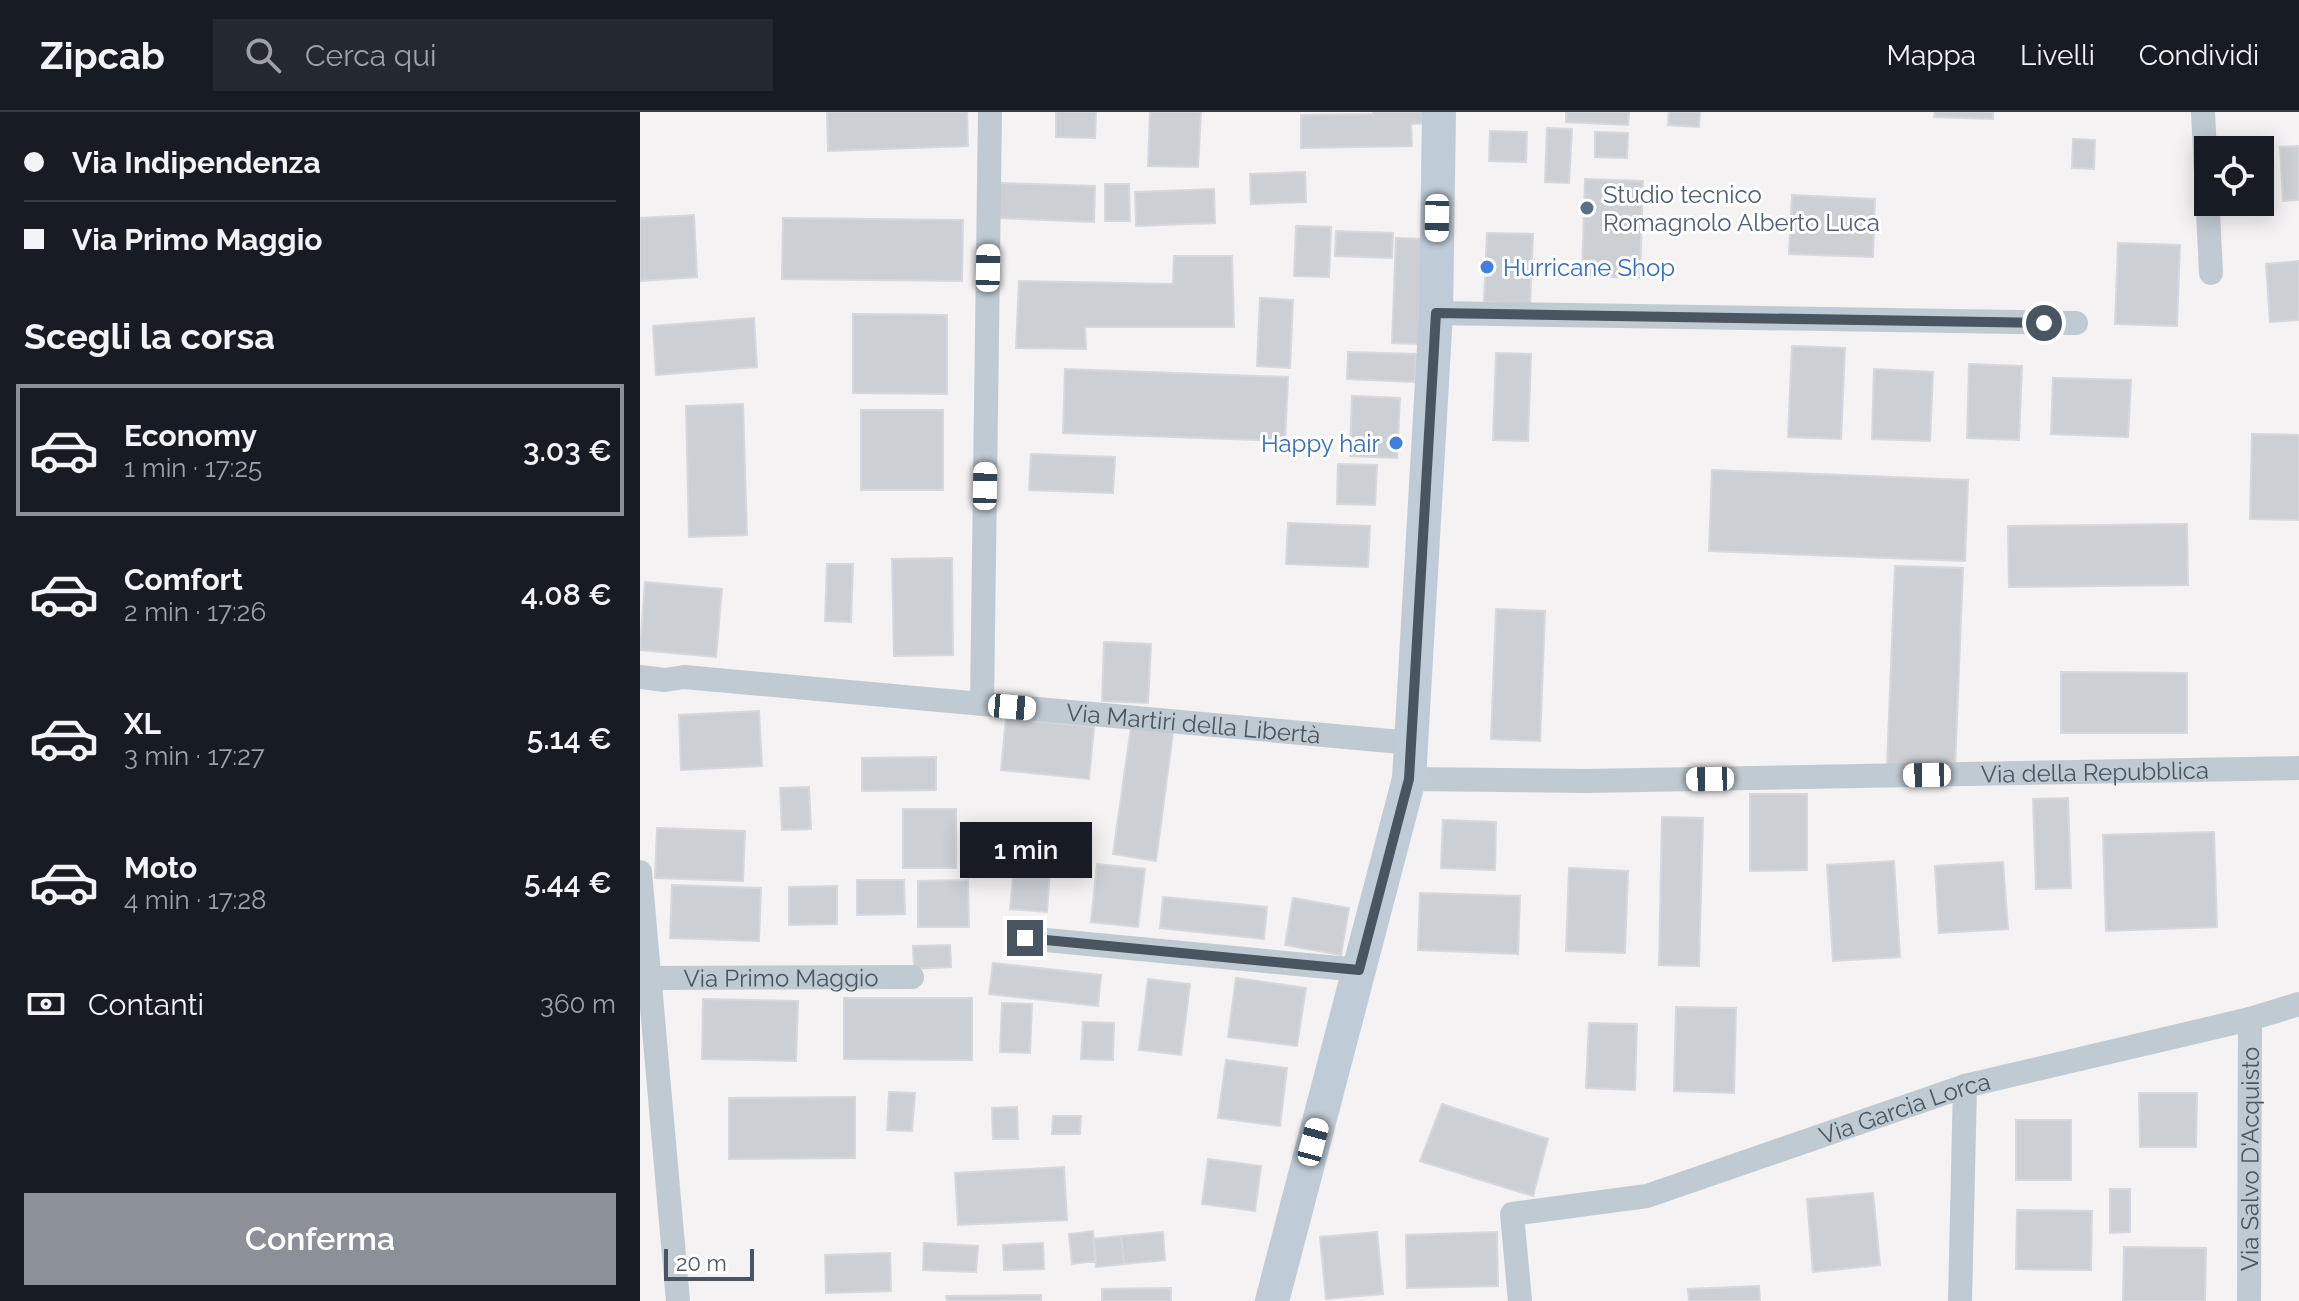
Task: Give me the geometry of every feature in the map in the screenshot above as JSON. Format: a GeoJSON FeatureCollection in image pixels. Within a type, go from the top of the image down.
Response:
{"type":"FeatureCollection","features":[{"type":"Feature","properties":{"kind":"street"},"geometry":{"type":"LineString","coordinates":[[982,704],[990,112]]}},
{"type":"Feature","properties":{"kind":"street"},"geometry":{"type":"LineString","coordinates":[[1272,1301],[1409,779],[1436,313],[1439,112]]}},
{"type":"Feature","properties":{"kind":"street"},"geometry":{"type":"LineString","coordinates":[[2203,112],[2211,273]]}},
{"type":"Feature","properties":{"kind":"street"},"geometry":{"type":"LineString","coordinates":[[1436,313],[2076,323]]}},
{"type":"Feature","properties":{"kind":"street","name":"Via Martiri della Libertà"},"geometry":{"type":"LineString","coordinates":[[640,677],[665,680],[684,677],[1412,743]]}},
{"type":"Feature","properties":{"kind":"street"},"geometry":{"type":"LineString","coordinates":[[640,687],[665,680]]}},
{"type":"Feature","properties":{"kind":"street","name":"Via della Repubblica"},"geometry":{"type":"LineString","coordinates":[[1409,779],[1586,781],[2299,768]]}},
{"type":"Feature","properties":{"kind":"street"},"geometry":{"type":"LineString","coordinates":[[640,872],[649,978],[651,1134],[678,1301]]}},
{"type":"Feature","properties":{"kind":"street"},"geometry":{"type":"LineString","coordinates":[[1025,938],[1359,970]]}},
{"type":"Feature","properties":{"kind":"street","name":"Via Primo Maggio"},"geometry":{"type":"LineString","coordinates":[[649,978],[912,977]]}},
{"type":"Feature","properties":{"kind":"street","name":"Via Garcia Lorca"},"geometry":{"type":"LineString","coordinates":[[1520,1301],[1512,1214],[1647,1196],[1965,1086],[2250,1019],[2299,1004]]}},
{"type":"Feature","properties":{"kind":"street","name":"Via Salvo D'Acquisto"},"geometry":{"type":"LineString","coordinates":[[2249,1301],[2250,1019]]}},
{"type":"Feature","properties":{"kind":"street"},"geometry":{"type":"LineString","coordinates":[[1960,1301],[1965,1086]]}},
{"type":"Feature","properties":{"kind":"building"},"geometry":{"type":"Polygon","coordinates":[[[827,112],[967,112],[968,146],[828,151],[827,112]]]}},
{"type":"Feature","properties":{"kind":"building"},"geometry":{"type":"Polygon","coordinates":[[[1056,112],[1096,112],[1095,138],[1056,137],[1056,112]]]}},
{"type":"Feature","properties":{"kind":"building"},"geometry":{"type":"Polygon","coordinates":[[[1150,112],[1201,112],[1198,167],[1148,166],[1150,112]]]}},
{"type":"Feature","properties":{"kind":"building"},"geometry":{"type":"Polygon","coordinates":[[[1429,112],[1429,123],[1411,124],[1412,146],[1301,148],[1301,115],[1429,112]]]}},
{"type":"Feature","properties":{"kind":"building"},"geometry":{"type":"Polygon","coordinates":[[[1566,112],[1629,112],[1628,125],[1566,122],[1566,112]]]}},
{"type":"Feature","properties":{"kind":"building"},"geometry":{"type":"Polygon","coordinates":[[[1669,112],[1700,112],[1699,127],[1668,125],[1669,112]]]}},
{"type":"Feature","properties":{"kind":"building"},"geometry":{"type":"Polygon","coordinates":[[[1935,112],[1993,112],[1993,119],[1934,117],[1935,112]]]}},
{"type":"Feature","properties":{"kind":"building"},"geometry":{"type":"Polygon","coordinates":[[[1547,128],[1572,129],[1569,183],[1545,182],[1547,128]]]}},
{"type":"Feature","properties":{"kind":"building"},"geometry":{"type":"Polygon","coordinates":[[[1490,131],[1527,132],[1526,162],[1489,161],[1490,131]]]}},
{"type":"Feature","properties":{"kind":"building"},"geometry":{"type":"Polygon","coordinates":[[[1595,132],[1628,133],[1627,158],[1595,157],[1595,132]]]}},
{"type":"Feature","properties":{"kind":"building"},"geometry":{"type":"Polygon","coordinates":[[[2073,139],[2095,140],[2094,169],[2072,168],[2073,139]]]}},
{"type":"Feature","properties":{"kind":"building"},"geometry":{"type":"Polygon","coordinates":[[[2299,146],[2299,200],[2283,201],[2280,147],[2299,146]]]}},
{"type":"Feature","properties":{"kind":"building"},"geometry":{"type":"Polygon","coordinates":[[[1305,172],[1306,202],[1251,204],[1250,174],[1305,172]]]}},
{"type":"Feature","properties":{"kind":"building"},"geometry":{"type":"Polygon","coordinates":[[[1585,179],[1643,181],[1640,278],[1582,276],[1585,179]]]}},
{"type":"Feature","properties":{"kind":"building"},"geometry":{"type":"Polygon","coordinates":[[[999,183],[1095,186],[1094,222],[998,218],[999,183]]]}},
{"type":"Feature","properties":{"kind":"building"},"geometry":{"type":"Polygon","coordinates":[[[1105,184],[1129,184],[1130,221],[1105,221],[1105,184]]]}},
{"type":"Feature","properties":{"kind":"building"},"geometry":{"type":"Polygon","coordinates":[[[1214,189],[1215,223],[1136,226],[1135,192],[1214,189]]]}},
{"type":"Feature","properties":{"kind":"building"},"geometry":{"type":"Polygon","coordinates":[[[1792,195],[1875,199],[1873,257],[1789,254],[1792,195]]]}},
{"type":"Feature","properties":{"kind":"building"},"geometry":{"type":"Polygon","coordinates":[[[694,215],[697,277],[640,281],[640,218],[694,215]]]}},
{"type":"Feature","properties":{"kind":"building"},"geometry":{"type":"Polygon","coordinates":[[[783,218],[963,220],[962,281],[782,279],[783,218]]]}},
{"type":"Feature","properties":{"kind":"building"},"geometry":{"type":"Polygon","coordinates":[[[1296,226],[1331,227],[1329,277],[1294,276],[1296,226]]]}},
{"type":"Feature","properties":{"kind":"building"},"geometry":{"type":"Polygon","coordinates":[[[1336,231],[1393,233],[1392,258],[1335,256],[1336,231]]]}},
{"type":"Feature","properties":{"kind":"building"},"geometry":{"type":"Polygon","coordinates":[[[1487,233],[1533,234],[1530,304],[1484,302],[1487,233]]]}},
{"type":"Feature","properties":{"kind":"building"},"geometry":{"type":"Polygon","coordinates":[[[1396,238],[1423,239],[1418,344],[1392,343],[1396,238]]]}},
{"type":"Feature","properties":{"kind":"building"},"geometry":{"type":"Polygon","coordinates":[[[2118,243],[2180,245],[2177,326],[2115,324],[2118,243]]]}},
{"type":"Feature","properties":{"kind":"building"},"geometry":{"type":"Polygon","coordinates":[[[1174,256],[1232,256],[1234,327],[1085,327],[1086,349],[1016,348],[1019,281],[1173,284],[1174,256]]]}},
{"type":"Feature","properties":{"kind":"building"},"geometry":{"type":"Polygon","coordinates":[[[2299,261],[2299,320],[2270,322],[2266,264],[2299,261]]]}},
{"type":"Feature","properties":{"kind":"building"},"geometry":{"type":"Polygon","coordinates":[[[1260,298],[1293,300],[1290,368],[1257,366],[1260,298]]]}},
{"type":"Feature","properties":{"kind":"building"},"geometry":{"type":"Polygon","coordinates":[[[853,314],[947,315],[947,394],[853,393],[853,314]]]}},
{"type":"Feature","properties":{"kind":"building"},"geometry":{"type":"Polygon","coordinates":[[[754,318],[757,367],[656,375],[653,326],[754,318]]]}},
{"type":"Feature","properties":{"kind":"building"},"geometry":{"type":"Polygon","coordinates":[[[1792,346],[1845,348],[1841,439],[1788,437],[1792,346]]]}},
{"type":"Feature","properties":{"kind":"building"},"geometry":{"type":"Polygon","coordinates":[[[1348,352],[1416,354],[1415,382],[1347,379],[1348,352]]]}},
{"type":"Feature","properties":{"kind":"building"},"geometry":{"type":"Polygon","coordinates":[[[1496,353],[1531,354],[1528,441],[1493,440],[1496,353]]]}},
{"type":"Feature","properties":{"kind":"building"},"geometry":{"type":"Polygon","coordinates":[[[1969,364],[2022,366],[2019,440],[1967,438],[1969,364]]]}},
{"type":"Feature","properties":{"kind":"building"},"geometry":{"type":"Polygon","coordinates":[[[1065,369],[1288,377],[1285,441],[1063,433],[1065,369]]]}},
{"type":"Feature","properties":{"kind":"building"},"geometry":{"type":"Polygon","coordinates":[[[1874,369],[1933,372],[1930,441],[1872,439],[1874,369]]]}},
{"type":"Feature","properties":{"kind":"building"},"geometry":{"type":"Polygon","coordinates":[[[2053,378],[2131,380],[2128,437],[2051,434],[2053,378]]]}},
{"type":"Feature","properties":{"kind":"building"},"geometry":{"type":"Polygon","coordinates":[[[1352,396],[1400,398],[1397,458],[1350,456],[1352,396]]]}},
{"type":"Feature","properties":{"kind":"building"},"geometry":{"type":"Polygon","coordinates":[[[743,404],[747,535],[689,537],[686,406],[743,404]]]}},
{"type":"Feature","properties":{"kind":"building"},"geometry":{"type":"Polygon","coordinates":[[[861,410],[943,410],[943,490],[861,490],[861,410]]]}},
{"type":"Feature","properties":{"kind":"building"},"geometry":{"type":"Polygon","coordinates":[[[2252,434],[2299,435],[2299,520],[2250,519],[2252,434]]]}},
{"type":"Feature","properties":{"kind":"building"},"geometry":{"type":"Polygon","coordinates":[[[1031,454],[1115,457],[1113,493],[1029,490],[1031,454]]]}},
{"type":"Feature","properties":{"kind":"building"},"geometry":{"type":"Polygon","coordinates":[[[1338,464],[1377,465],[1375,505],[1337,504],[1338,464]]]}},
{"type":"Feature","properties":{"kind":"building"},"geometry":{"type":"Polygon","coordinates":[[[1712,470],[1968,480],[1965,561],[1709,551],[1712,470]]]}},
{"type":"Feature","properties":{"kind":"building"},"geometry":{"type":"Polygon","coordinates":[[[1288,523],[1370,526],[1368,567],[1286,564],[1288,523]]]}},
{"type":"Feature","properties":{"kind":"building"},"geometry":{"type":"Polygon","coordinates":[[[2187,524],[2188,585],[2009,587],[2008,526],[2187,524]]]}},
{"type":"Feature","properties":{"kind":"building"},"geometry":{"type":"Polygon","coordinates":[[[952,558],[953,655],[894,656],[892,559],[952,558]]]}},
{"type":"Feature","properties":{"kind":"building"},"geometry":{"type":"Polygon","coordinates":[[[827,564],[853,564],[851,622],[825,621],[827,564]]]}},
{"type":"Feature","properties":{"kind":"building"},"geometry":{"type":"Polygon","coordinates":[[[1895,566],[1963,568],[1955,768],[1887,765],[1895,566]]]}},
{"type":"Feature","properties":{"kind":"building"},"geometry":{"type":"Polygon","coordinates":[[[645,582],[722,589],[716,657],[640,650],[645,582]]]}},
{"type":"Feature","properties":{"kind":"building"},"geometry":{"type":"Polygon","coordinates":[[[1496,609],[1545,611],[1540,741],[1491,739],[1496,609]]]}},
{"type":"Feature","properties":{"kind":"building"},"geometry":{"type":"Polygon","coordinates":[[[1104,642],[1151,644],[1148,703],[1102,701],[1104,642]]]}},
{"type":"Feature","properties":{"kind":"building"},"geometry":{"type":"Polygon","coordinates":[[[2061,672],[2187,673],[2187,733],[2061,733],[2061,672]]]}},
{"type":"Feature","properties":{"kind":"building"},"geometry":{"type":"Polygon","coordinates":[[[759,711],[762,766],[681,770],[679,715],[759,711]]]}},
{"type":"Feature","properties":{"kind":"building"},"geometry":{"type":"Polygon","coordinates":[[[1006,718],[1094,727],[1089,779],[1001,770],[1006,718]]]}},
{"type":"Feature","properties":{"kind":"building"},"geometry":{"type":"Polygon","coordinates":[[[1131,727],[1173,733],[1156,861],[1113,854],[1131,727]]]}},
{"type":"Feature","properties":{"kind":"building"},"geometry":{"type":"Polygon","coordinates":[[[936,757],[936,790],[862,791],[862,758],[936,757]]]}},
{"type":"Feature","properties":{"kind":"building"},"geometry":{"type":"Polygon","coordinates":[[[809,787],[811,829],[782,830],[780,788],[809,787]]]}},
{"type":"Feature","properties":{"kind":"building"},"geometry":{"type":"Polygon","coordinates":[[[1750,794],[1807,794],[1807,870],[1750,871],[1750,794]]]}},
{"type":"Feature","properties":{"kind":"building"},"geometry":{"type":"Polygon","coordinates":[[[2068,798],[2071,888],[2036,889],[2033,799],[2068,798]]]}},
{"type":"Feature","properties":{"kind":"building"},"geometry":{"type":"Polygon","coordinates":[[[903,809],[956,809],[956,868],[903,868],[903,809]]]}},
{"type":"Feature","properties":{"kind":"building"},"geometry":{"type":"Polygon","coordinates":[[[1662,817],[1703,818],[1699,966],[1659,965],[1662,817]]]}},
{"type":"Feature","properties":{"kind":"building"},"geometry":{"type":"Polygon","coordinates":[[[1443,820],[1496,822],[1495,870],[1441,868],[1443,820]]]}},
{"type":"Feature","properties":{"kind":"building"},"geometry":{"type":"Polygon","coordinates":[[[657,828],[745,831],[743,881],[655,878],[657,828]]]}},
{"type":"Feature","properties":{"kind":"building"},"geometry":{"type":"Polygon","coordinates":[[[2214,832],[2217,927],[2106,931],[2103,835],[2214,832]]]}},
{"type":"Feature","properties":{"kind":"building"},"geometry":{"type":"Polygon","coordinates":[[[1015,855],[1051,858],[1047,912],[1010,909],[1015,855]]]}},
{"type":"Feature","properties":{"kind":"building"},"geometry":{"type":"Polygon","coordinates":[[[1894,861],[1900,957],[1833,961],[1827,865],[1894,861]]]}},
{"type":"Feature","properties":{"kind":"building"},"geometry":{"type":"Polygon","coordinates":[[[2003,862],[2008,929],[1939,933],[1935,866],[2003,862]]]}},
{"type":"Feature","properties":{"kind":"building"},"geometry":{"type":"Polygon","coordinates":[[[1097,864],[1145,869],[1138,927],[1091,922],[1097,864]]]}},
{"type":"Feature","properties":{"kind":"building"},"geometry":{"type":"Polygon","coordinates":[[[1569,868],[1628,871],[1625,953],[1566,951],[1569,868]]]}},
{"type":"Feature","properties":{"kind":"building"},"geometry":{"type":"Polygon","coordinates":[[[857,880],[904,880],[905,914],[857,915],[857,880]]]}},
{"type":"Feature","properties":{"kind":"building"},"geometry":{"type":"Polygon","coordinates":[[[968,880],[969,927],[918,927],[918,881],[968,880]]]}},
{"type":"Feature","properties":{"kind":"building"},"geometry":{"type":"Polygon","coordinates":[[[672,885],[761,888],[759,941],[670,938],[672,885]]]}},
{"type":"Feature","properties":{"kind":"building"},"geometry":{"type":"Polygon","coordinates":[[[837,886],[837,924],[789,925],[789,887],[837,886]]]}},
{"type":"Feature","properties":{"kind":"building"},"geometry":{"type":"Polygon","coordinates":[[[1420,893],[1520,896],[1518,954],[1418,950],[1420,893]]]}},
{"type":"Feature","properties":{"kind":"building"},"geometry":{"type":"Polygon","coordinates":[[[1163,897],[1267,907],[1264,939],[1160,928],[1163,897]]]}},
{"type":"Feature","properties":{"kind":"building"},"geometry":{"type":"Polygon","coordinates":[[[1293,898],[1349,908],[1341,955],[1285,945],[1293,898]]]}},
{"type":"Feature","properties":{"kind":"building"},"geometry":{"type":"Polygon","coordinates":[[[950,945],[951,967],[914,969],[913,946],[950,945]]]}},
{"type":"Feature","properties":{"kind":"building"},"geometry":{"type":"Polygon","coordinates":[[[993,963],[1101,975],[1098,1006],[989,994],[993,963]]]}},
{"type":"Feature","properties":{"kind":"building"},"geometry":{"type":"Polygon","coordinates":[[[1236,978],[1306,988],[1297,1046],[1228,1037],[1236,978]]]}},
{"type":"Feature","properties":{"kind":"building"},"geometry":{"type":"Polygon","coordinates":[[[1148,979],[1190,984],[1181,1055],[1139,1050],[1148,979]]]}},
{"type":"Feature","properties":{"kind":"building"},"geometry":{"type":"Polygon","coordinates":[[[844,998],[972,998],[972,1060],[844,1059],[844,998]]]}},
{"type":"Feature","properties":{"kind":"building"},"geometry":{"type":"Polygon","coordinates":[[[703,999],[798,1001],[796,1061],[702,1059],[703,999]]]}},
{"type":"Feature","properties":{"kind":"building"},"geometry":{"type":"Polygon","coordinates":[[[1002,1003],[1032,1004],[1030,1053],[1000,1052],[1002,1003]]]}},
{"type":"Feature","properties":{"kind":"building"},"geometry":{"type":"Polygon","coordinates":[[[1676,1007],[1736,1008],[1734,1093],[1674,1091],[1676,1007]]]}},
{"type":"Feature","properties":{"kind":"building"},"geometry":{"type":"Polygon","coordinates":[[[1083,1022],[1114,1023],[1113,1060],[1081,1059],[1083,1022]]]}},
{"type":"Feature","properties":{"kind":"building"},"geometry":{"type":"Polygon","coordinates":[[[1589,1023],[1637,1024],[1635,1090],[1586,1088],[1589,1023]]]}},
{"type":"Feature","properties":{"kind":"building"},"geometry":{"type":"Polygon","coordinates":[[[1226,1060],[1287,1068],[1280,1126],[1218,1118],[1226,1060]]]}},
{"type":"Feature","properties":{"kind":"building"},"geometry":{"type":"Polygon","coordinates":[[[889,1092],[915,1093],[912,1131],[887,1130],[889,1092]]]}},
{"type":"Feature","properties":{"kind":"building"},"geometry":{"type":"Polygon","coordinates":[[[2139,1093],[2197,1093],[2196,1147],[2140,1147],[2139,1093]]]}},
{"type":"Feature","properties":{"kind":"building"},"geometry":{"type":"Polygon","coordinates":[[[855,1097],[855,1158],[729,1159],[729,1098],[855,1097]]]}},
{"type":"Feature","properties":{"kind":"building"},"geometry":{"type":"Polygon","coordinates":[[[1442,1104],[1548,1139],[1533,1196],[1420,1161],[1442,1104]]]}},
{"type":"Feature","properties":{"kind":"building"},"geometry":{"type":"Polygon","coordinates":[[[1017,1107],[1018,1139],[993,1139],[992,1108],[1017,1107]]]}},
{"type":"Feature","properties":{"kind":"building"},"geometry":{"type":"Polygon","coordinates":[[[1053,1116],[1081,1116],[1080,1134],[1052,1134],[1053,1116]]]}},
{"type":"Feature","properties":{"kind":"building"},"geometry":{"type":"Polygon","coordinates":[[[2016,1120],[2071,1120],[2071,1180],[2016,1180],[2016,1120]]]}},
{"type":"Feature","properties":{"kind":"building"},"geometry":{"type":"Polygon","coordinates":[[[1208,1159],[1261,1166],[1255,1211],[1202,1204],[1208,1159]]]}},
{"type":"Feature","properties":{"kind":"building"},"geometry":{"type":"Polygon","coordinates":[[[1064,1167],[1067,1220],[958,1225],[955,1173],[1064,1167]]]}},
{"type":"Feature","properties":{"kind":"building"},"geometry":{"type":"Polygon","coordinates":[[[2110,1189],[2130,1189],[2130,1232],[2110,1233],[2110,1189]]]}},
{"type":"Feature","properties":{"kind":"building"},"geometry":{"type":"Polygon","coordinates":[[[1873,1193],[1880,1265],[1813,1272],[1807,1199],[1873,1193]]]}},
{"type":"Feature","properties":{"kind":"building"},"geometry":{"type":"Polygon","coordinates":[[[2017,1210],[2092,1211],[2091,1270],[2016,1269],[2017,1210]]]}},
{"type":"Feature","properties":{"kind":"building"},"geometry":{"type":"Polygon","coordinates":[[[1093,1231],[1096,1261],[1072,1264],[1069,1234],[1093,1231]]]}},
{"type":"Feature","properties":{"kind":"building"},"geometry":{"type":"Polygon","coordinates":[[[1163,1232],[1165,1260],[1124,1264],[1121,1236],[1163,1232]]]}},
{"type":"Feature","properties":{"kind":"building"},"geometry":{"type":"Polygon","coordinates":[[[1377,1232],[1383,1294],[1326,1299],[1320,1237],[1377,1232]]]}},
{"type":"Feature","properties":{"kind":"building"},"geometry":{"type":"Polygon","coordinates":[[[1497,1232],[1498,1286],[1407,1288],[1406,1235],[1497,1232]]]}},
{"type":"Feature","properties":{"kind":"building"},"geometry":{"type":"Polygon","coordinates":[[[1121,1236],[1124,1264],[1096,1267],[1093,1239],[1121,1236]]]}},
{"type":"Feature","properties":{"kind":"building"},"geometry":{"type":"Polygon","coordinates":[[[924,1243],[978,1246],[976,1272],[923,1270],[924,1243]]]}},
{"type":"Feature","properties":{"kind":"building"},"geometry":{"type":"Polygon","coordinates":[[[1043,1243],[1044,1269],[1004,1270],[1003,1245],[1043,1243]]]}},
{"type":"Feature","properties":{"kind":"building"},"geometry":{"type":"Polygon","coordinates":[[[2124,1247],[2206,1248],[2205,1301],[2123,1301],[2124,1247]]]}},
{"type":"Feature","properties":{"kind":"building"},"geometry":{"type":"Polygon","coordinates":[[[890,1253],[891,1291],[826,1293],[825,1255],[890,1253]]]}},
{"type":"Feature","properties":{"kind":"building"},"geometry":{"type":"Polygon","coordinates":[[[1759,1286],[1760,1301],[1689,1301],[1688,1289],[1759,1286]]]}},
{"type":"Feature","properties":{"kind":"building"},"geometry":{"type":"Polygon","coordinates":[[[1171,1288],[1171,1301],[1102,1301],[1102,1289],[1171,1288]]]}},
{"type":"Feature","properties":{"kind":"building"},"geometry":{"type":"Polygon","coordinates":[[[1041,1295],[1041,1301],[947,1301],[946,1296],[1041,1295]]]}},
{"type":"Feature","properties":{"kind":"place","name":"Studio tecnico Romagnolo Alberto Luca"},"geometry":{"type":"Point","coordinates":[1587,208]}},
{"type":"Feature","properties":{"kind":"place","name":"Hurricane Shop"},"geometry":{"type":"Point","coordinates":[1487,267]}},
{"type":"Feature","properties":{"kind":"place","name":"Happy hair"},"geometry":{"type":"Point","coordinates":[1396,443]}},
{"type":"Feature","properties":{"kind":"route"},"geometry":{"type":"LineString","coordinates":[[1025,938],[1359,970],[1409,779],[1436,313],[2044,323]]}}]}
